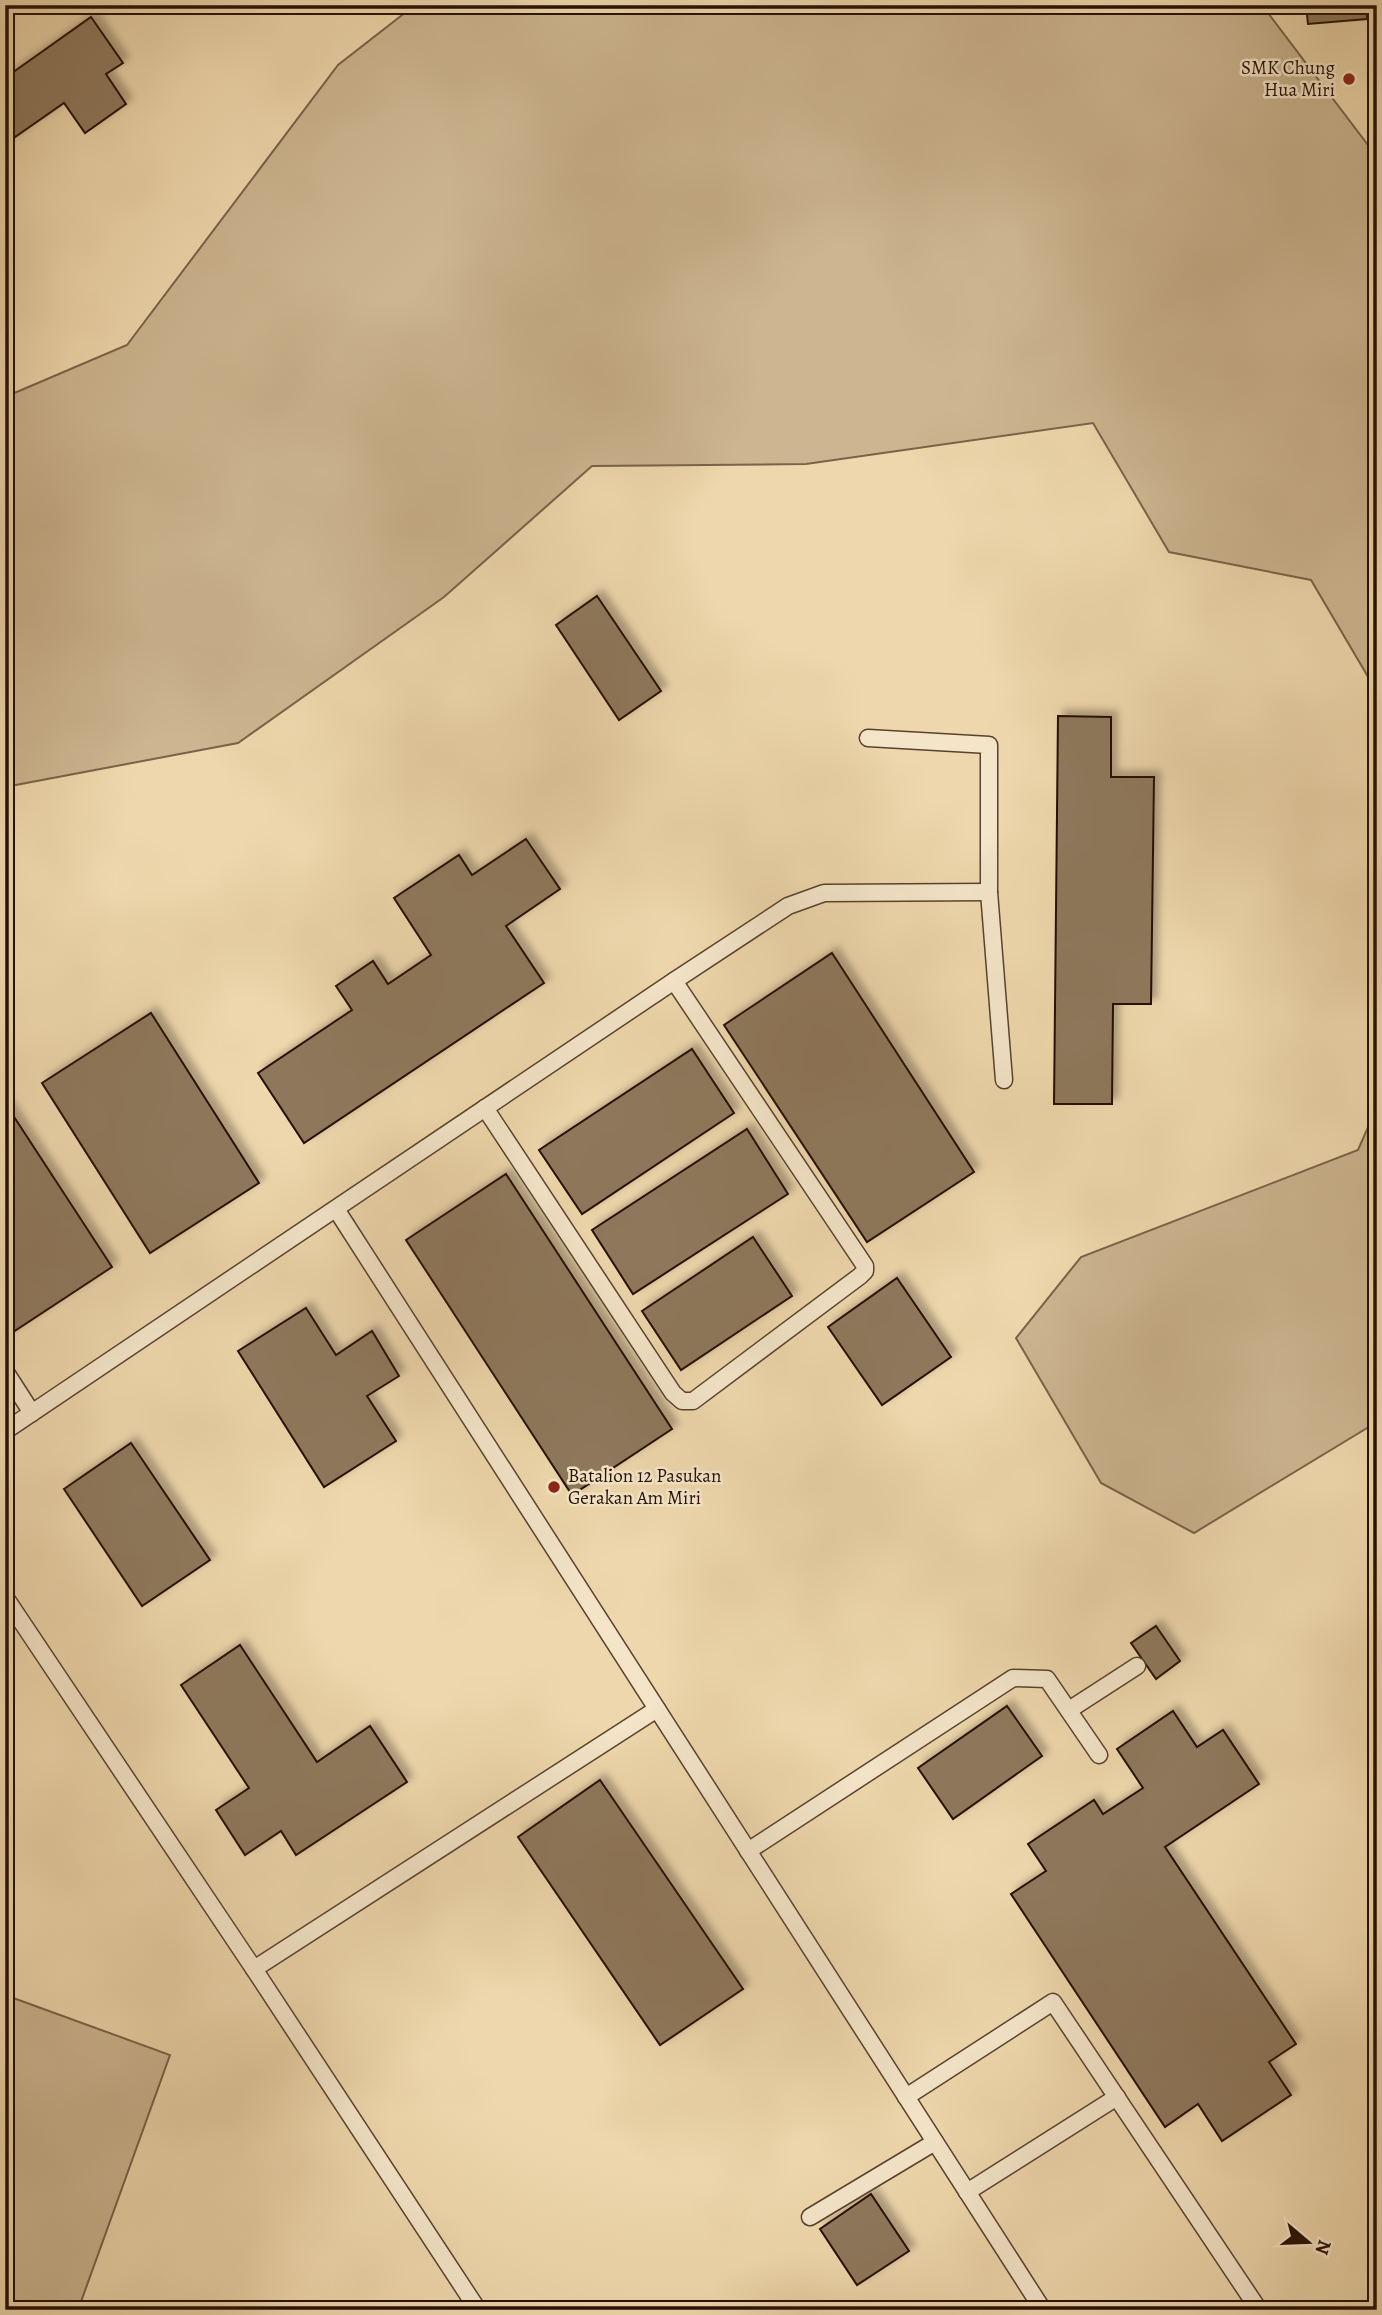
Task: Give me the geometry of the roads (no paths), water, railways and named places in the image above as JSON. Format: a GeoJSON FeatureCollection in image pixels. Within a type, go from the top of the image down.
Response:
{"type":"FeatureCollection","features":[{"type":"Feature","properties":{"kind":"lane"},"geometry":{"type":"LineString","coordinates":[[868,738],[989,745],[989,892],[1004,1080]]}},
{"type":"Feature","properties":{"kind":"lane"},"geometry":{"type":"LineString","coordinates":[[5,1431],[788,906],[824,892],[989,892]]}},
{"type":"Feature","properties":{"kind":"lane"},"geometry":{"type":"LineString","coordinates":[[485,1108],[673,1393],[682,1401],[693,1401],[860,1276],[865,1271],[865,1266],[674,981]]}},
{"type":"Feature","properties":{"kind":"lane"},"geometry":{"type":"LineString","coordinates":[[336,1209],[1043,2310]]}},
{"type":"Feature","properties":{"kind":"lane"},"geometry":{"type":"LineString","coordinates":[[5,1371],[32,1413]]}},
{"type":"Feature","properties":{"kind":"lane"},"geometry":{"type":"LineString","coordinates":[[5,1597],[478,2310]]}},
{"type":"Feature","properties":{"kind":"lane"},"geometry":{"type":"LineString","coordinates":[[1069,1710],[1137,1666]]}},
{"type":"Feature","properties":{"kind":"lane"},"geometry":{"type":"LineString","coordinates":[[748,1851],[1013,1678],[1047,1679],[1100,1755]]}},
{"type":"Feature","properties":{"kind":"lane"},"geometry":{"type":"LineString","coordinates":[[254,1969],[657,1709]]}},
{"type":"Feature","properties":{"kind":"lane"},"geometry":{"type":"LineString","coordinates":[[906,2097],[1054,2002],[1259,2310]]}},
{"type":"Feature","properties":{"kind":"lane"},"geometry":{"type":"LineString","coordinates":[[967,2192],[1117,2097]]}},
{"type":"Feature","properties":{"kind":"lane"},"geometry":{"type":"LineString","coordinates":[[810,2217],[935,2141]]}},
{"type":"Feature","properties":{"kind":"place","name":"SMK Chung Hua Miri"},"geometry":{"type":"Point","coordinates":[1349,79]}},
{"type":"Feature","properties":{"kind":"place","name":"Batalion 12 Pasukan Gerakan Am Miri"},"geometry":{"type":"Point","coordinates":[554,1487]}}]}
